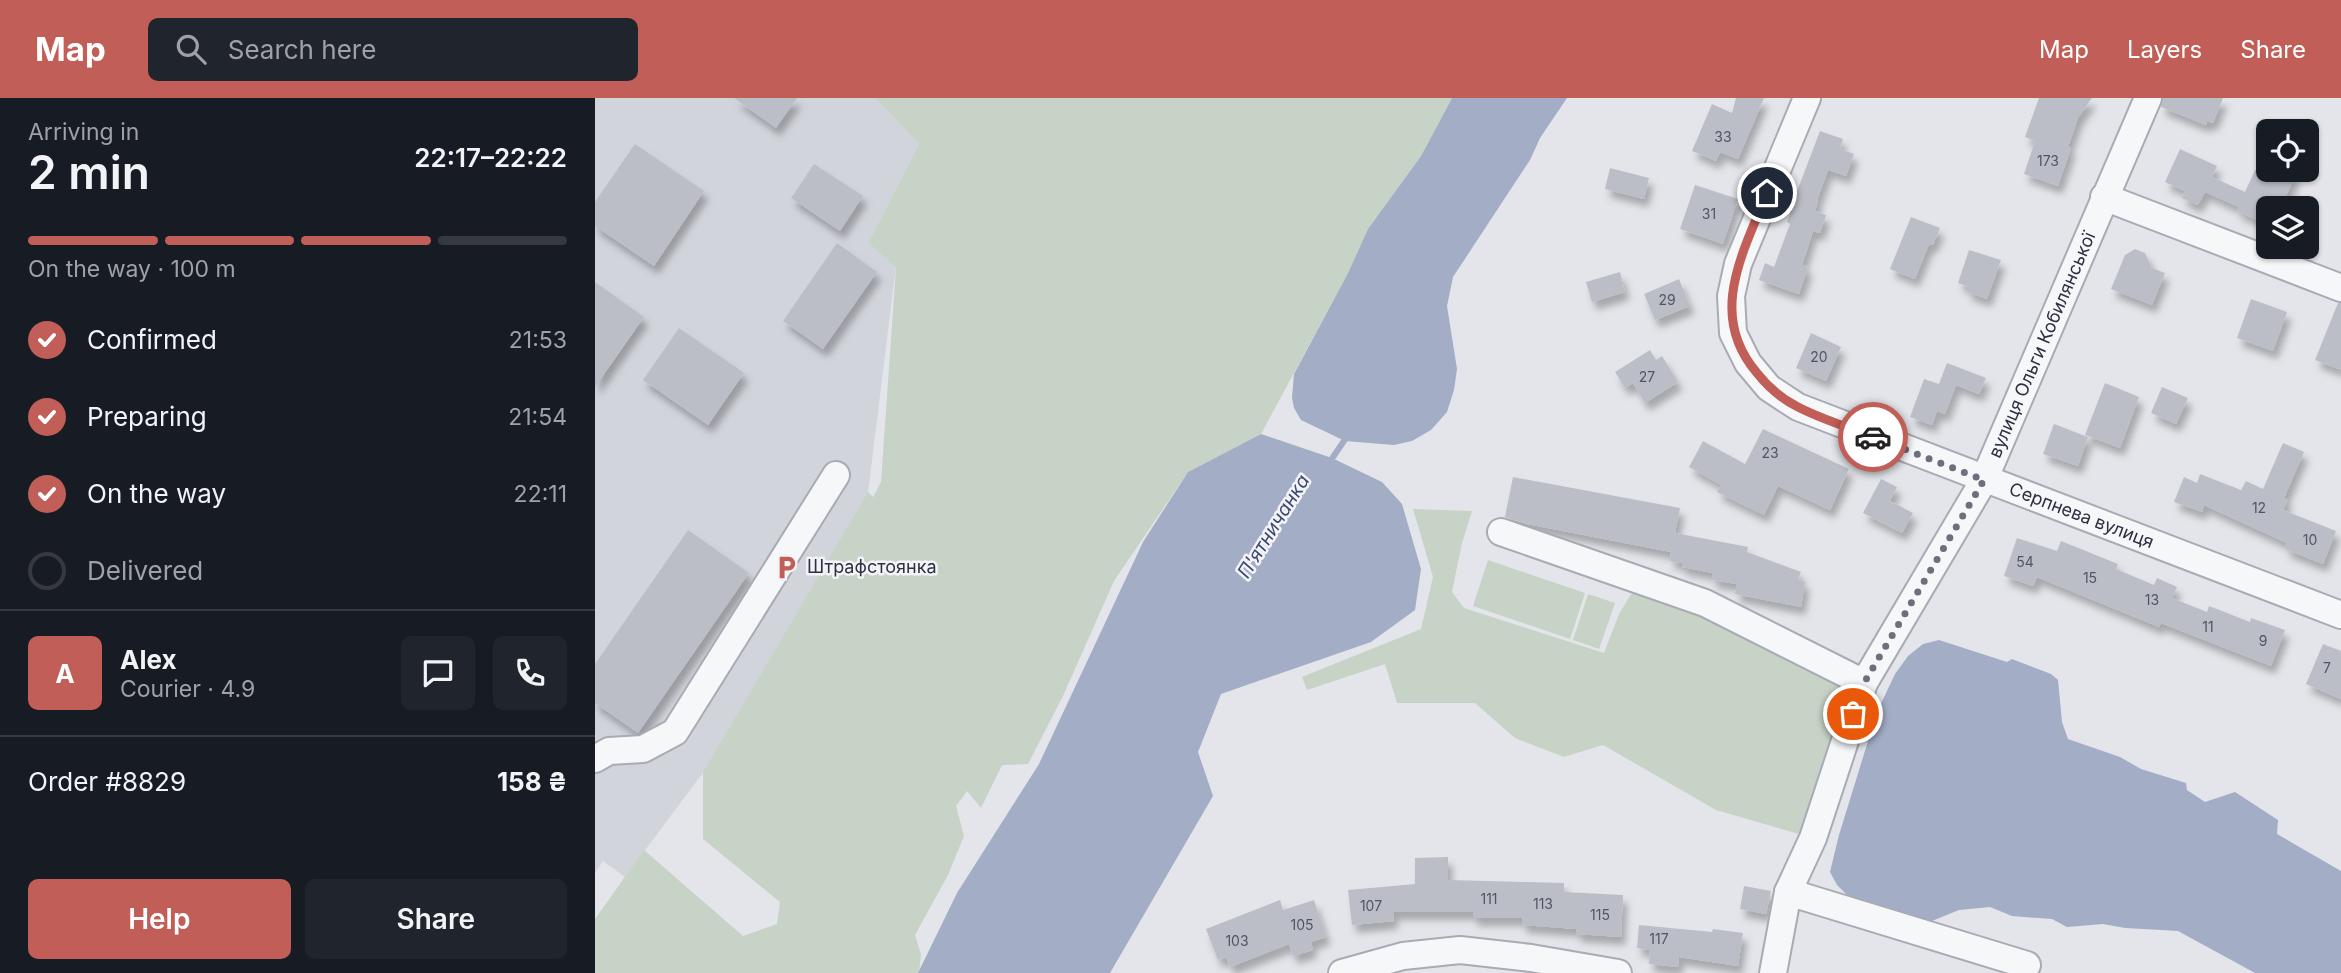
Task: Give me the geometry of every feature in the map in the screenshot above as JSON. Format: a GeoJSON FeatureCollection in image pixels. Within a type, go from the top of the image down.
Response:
{"type":"FeatureCollection","features":[{"type":"Feature","properties":{"kind":"street","name":"Серпнева вулиця"},"geometry":{"type":"LineString","coordinates":[[1807,98],[1738,264],[1731,296],[1733,333],[1748,363],[1769,388],[1798,407],[2341,615]]}},
{"type":"Feature","properties":{"kind":"street","name":"вулиця Ольги Кобилянської"},"geometry":{"type":"LineString","coordinates":[[1773,973],[1788,892],[1813,838],[1864,683],[1984,480],[2148,98]]}},
{"type":"Feature","properties":{"kind":"street"},"geometry":{"type":"LineString","coordinates":[[2104,197],[2341,288]]}},
{"type":"Feature","properties":{"kind":"street"},"geometry":{"type":"LineString","coordinates":[[595,759],[609,751],[643,749],[675,732],[836,475]]}},
{"type":"Feature","properties":{"kind":"street"},"geometry":{"type":"LineString","coordinates":[[1501,532],[1705,603],[1864,683]]}},
{"type":"Feature","properties":{"kind":"street"},"geometry":{"type":"LineString","coordinates":[[1788,892],[2027,965]]}},
{"type":"Feature","properties":{"kind":"street"},"geometry":{"type":"LineString","coordinates":[[1342,973],[1403,956],[1459,961],[1531,958],[1618,973]]}},
{"type":"Feature","properties":{"kind":"shaded area"},"geometry":{"type":"Polygon","coordinates":[[[595,98],[875,98],[919,144],[868,243],[896,266],[868,493],[702,774],[625,877],[603,861],[595,873],[595,98]]]}},
{"type":"Feature","properties":{"kind":"green space"},"geometry":{"type":"Polygon","coordinates":[[[875,98],[1452,98],[1421,156],[1368,229],[1348,273],[1261,434],[1188,472],[1114,581],[1063,696],[1028,764],[1002,765],[981,808],[967,791],[956,806],[964,836],[948,875],[915,935],[921,954],[919,973],[595,973],[595,919],[644,850],[743,936],[777,924],[780,902],[703,839],[703,772],[868,492],[873,497],[881,482],[896,267],[868,243],[919,144],[875,98]]]}},
{"type":"Feature","properties":{"kind":"green space"},"geometry":{"type":"Polygon","coordinates":[[[1413,509],[1472,511],[1452,592],[1464,608],[1604,653],[1619,614],[1633,591],[1705,603],[1864,683],[1813,838],[1716,810],[1603,745],[1564,757],[1515,738],[1475,703],[1397,703],[1385,664],[1307,690],[1302,677],[1421,629],[1433,577],[1413,509]]]}},
{"type":"Feature","properties":{"kind":"green space"},"geometry":{"type":"Polygon","coordinates":[[[1488,560],[1585,593],[1570,639],[1473,606],[1488,560]]]}},
{"type":"Feature","properties":{"kind":"green space"},"geometry":{"type":"Polygon","coordinates":[[[1588,594],[1615,603],[1599,649],[1573,640],[1588,594]]]}},
{"type":"Feature","properties":{"kind":"water"},"geometry":{"type":"Polygon","coordinates":[[[1452,98],[1567,98],[1453,277],[1447,306],[1457,369],[1447,412],[1431,430],[1412,441],[1394,445],[1345,441],[1301,420],[1292,398],[1294,374],[1348,273],[1368,229],[1421,156],[1452,98]]]}},
{"type":"Feature","properties":{"kind":"water"},"geometry":{"type":"Polygon","coordinates":[[[1261,434],[1332,458],[1382,482],[1402,504],[1421,569],[1415,610],[1371,642],[1221,694],[1198,752],[1213,796],[1110,973],[918,973],[957,893],[1039,764],[1143,542],[1188,472],[1261,434]]]}},
{"type":"Feature","properties":{"kind":"water"},"geometry":{"type":"Polygon","coordinates":[[[1939,640],[2007,662],[2012,659],[2051,674],[2058,680],[2062,722],[2068,739],[2120,757],[2141,769],[2186,783],[2187,790],[2205,802],[2235,792],[2278,820],[2277,834],[2341,871],[2341,973],[2255,973],[2178,931],[2103,924],[2067,927],[2052,919],[2012,916],[1990,907],[1959,910],[1932,921],[1903,921],[1847,895],[1830,872],[1877,712],[1895,674],[1908,656],[1923,644],[1939,640]]]}},
{"type":"Feature","properties":{"kind":"building"},"geometry":{"type":"Polygon","coordinates":[[[734,98],[797,98],[776,128],[734,98]]]}},
{"type":"Feature","properties":{"kind":"building"},"geometry":{"type":"Polygon","coordinates":[[[1736,98],[1764,98],[1738,159],[1720,152],[1716,161],[1692,151],[1712,104],[1732,113],[1736,98]]]}},
{"type":"Feature","properties":{"kind":"building"},"geometry":{"type":"Polygon","coordinates":[[[2039,98],[2092,98],[2078,118],[2058,186],[2024,174],[2035,141],[2025,137],[2039,98]]]}},
{"type":"Feature","properties":{"kind":"building"},"geometry":{"type":"Polygon","coordinates":[[[2163,98],[2223,98],[2213,123],[2207,121],[2206,125],[2161,107],[2163,98]]]}},
{"type":"Feature","properties":{"kind":"building"},"geometry":{"type":"Polygon","coordinates":[[[1820,131],[1843,139],[1840,149],[1854,154],[1846,176],[1828,170],[1815,211],[1826,215],[1820,233],[1813,231],[1802,265],[1808,267],[1799,294],[1759,280],[1765,263],[1774,267],[1790,224],[1787,222],[1796,194],[1820,131]]]}},
{"type":"Feature","properties":{"kind":"building"},"geometry":{"type":"Polygon","coordinates":[[[635,144],[704,191],[654,266],[595,226],[595,202],[635,144]]]}},
{"type":"Feature","properties":{"kind":"building"},"geometry":{"type":"Polygon","coordinates":[[[2180,149],[2217,166],[2212,177],[2245,192],[2255,170],[2256,182],[2293,182],[2286,196],[2256,196],[2256,220],[2237,211],[2239,207],[2205,192],[2198,205],[2182,198],[2185,191],[2165,182],[2180,149]]]}},
{"type":"Feature","properties":{"kind":"building"},"geometry":{"type":"Polygon","coordinates":[[[814,164],[863,196],[840,231],[791,198],[814,164]]]}},
{"type":"Feature","properties":{"kind":"building"},"geometry":{"type":"Polygon","coordinates":[[[1610,168],[1649,178],[1644,199],[1605,189],[1610,168]]]}},
{"type":"Feature","properties":{"kind":"building"},"geometry":{"type":"Polygon","coordinates":[[[1695,185],[1738,199],[1723,244],[1680,229],[1695,185]]]}},
{"type":"Feature","properties":{"kind":"building"},"geometry":{"type":"Polygon","coordinates":[[[1911,217],[1940,228],[1933,245],[1929,244],[1915,279],[1890,269],[1911,217]]]}},
{"type":"Feature","properties":{"kind":"building"},"geometry":{"type":"Polygon","coordinates":[[[837,243],[877,272],[823,349],[783,321],[837,243]]]}},
{"type":"Feature","properties":{"kind":"building"},"geometry":{"type":"Polygon","coordinates":[[[2135,249],[2145,253],[2152,268],[2165,273],[2152,305],[2111,289],[2125,255],[2135,249]]]}},
{"type":"Feature","properties":{"kind":"building"},"geometry":{"type":"Polygon","coordinates":[[[1969,250],[2001,260],[1987,299],[1967,292],[1969,287],[1958,283],[1969,250]]]}},
{"type":"Feature","properties":{"kind":"building"},"geometry":{"type":"Polygon","coordinates":[[[1620,272],[1625,292],[1592,302],[1586,282],[1620,272]]]}},
{"type":"Feature","properties":{"kind":"building"},"geometry":{"type":"Polygon","coordinates":[[[1679,279],[1690,306],[1655,320],[1644,294],[1679,279]]]}},
{"type":"Feature","properties":{"kind":"building"},"geometry":{"type":"Polygon","coordinates":[[[595,282],[644,317],[595,387],[595,282]]]}},
{"type":"Feature","properties":{"kind":"building"},"geometry":{"type":"Polygon","coordinates":[[[2251,299],[2287,312],[2273,351],[2237,338],[2251,299]]]}},
{"type":"Feature","properties":{"kind":"building"},"geometry":{"type":"Polygon","coordinates":[[[2338,303],[2341,303],[2341,370],[2315,360],[2338,303]]]}},
{"type":"Feature","properties":{"kind":"building"},"geometry":{"type":"Polygon","coordinates":[[[679,328],[744,373],[708,425],[643,380],[679,328]]]}},
{"type":"Feature","properties":{"kind":"building"},"geometry":{"type":"Polygon","coordinates":[[[1811,333],[1841,347],[1826,381],[1796,368],[1811,333]]]}},
{"type":"Feature","properties":{"kind":"building"},"geometry":{"type":"Polygon","coordinates":[[[1650,350],[1656,360],[1662,356],[1678,382],[1645,403],[1633,383],[1625,388],[1615,372],[1650,350]]]}},
{"type":"Feature","properties":{"kind":"building"},"geometry":{"type":"Polygon","coordinates":[[[1947,363],[1986,378],[1979,394],[1956,385],[1945,414],[1937,411],[1932,425],[1910,417],[1924,379],[1939,384],[1947,363]]]}},
{"type":"Feature","properties":{"kind":"building"},"geometry":{"type":"Polygon","coordinates":[[[2105,383],[2139,397],[2120,448],[2085,435],[2105,383]]]}},
{"type":"Feature","properties":{"kind":"building"},"geometry":{"type":"Polygon","coordinates":[[[2162,387],[2188,398],[2176,424],[2151,413],[2162,387]]]}},
{"type":"Feature","properties":{"kind":"building"},"geometry":{"type":"Polygon","coordinates":[[[2054,424],[2088,437],[2078,466],[2043,454],[2054,424]]]}},
{"type":"Feature","properties":{"kind":"building"},"geometry":{"type":"Polygon","coordinates":[[[1763,429],[1849,469],[1830,510],[1778,486],[1764,515],[1717,492],[1721,485],[1689,467],[1703,441],[1745,464],[1763,429]]]}},
{"type":"Feature","properties":{"kind":"building"},"geometry":{"type":"Polygon","coordinates":[[[2283,443],[2304,452],[2284,498],[2288,500],[2283,510],[2336,531],[2323,564],[2285,549],[2287,543],[2204,505],[2202,512],[2174,502],[2184,477],[2197,483],[2200,474],[2241,490],[2246,481],[2263,489],[2283,443]]]}},
{"type":"Feature","properties":{"kind":"building"},"geometry":{"type":"Polygon","coordinates":[[[1513,477],[1680,508],[1675,533],[1748,547],[1747,552],[1801,572],[1798,579],[1805,582],[1801,607],[1735,594],[1737,584],[1712,580],[1713,573],[1682,567],[1682,563],[1670,561],[1671,552],[1527,524],[1505,517],[1513,477]]]}},
{"type":"Feature","properties":{"kind":"building"},"geometry":{"type":"Polygon","coordinates":[[[1881,479],[1897,487],[1890,501],[1913,513],[1902,533],[1863,513],[1881,479]]]}},
{"type":"Feature","properties":{"kind":"building"},"geometry":{"type":"Polygon","coordinates":[[[688,530],[749,573],[638,733],[595,703],[595,664],[688,530]]]}},
{"type":"Feature","properties":{"kind":"building"},"geometry":{"type":"Polygon","coordinates":[[[2017,538],[2057,551],[2061,541],[2118,564],[2116,569],[2154,585],[2157,578],[2177,587],[2172,598],[2207,612],[2209,606],[2250,622],[2251,618],[2285,630],[2271,666],[2161,623],[2159,627],[2037,577],[2033,586],[2004,576],[2017,538]]]}},
{"type":"Feature","properties":{"kind":"building"},"geometry":{"type":"Polygon","coordinates":[[[2323,644],[2341,651],[2341,699],[2306,684],[2323,644]]]}},
{"type":"Feature","properties":{"kind":"building"},"geometry":{"type":"Polygon","coordinates":[[[1448,857],[1448,880],[1564,883],[1564,892],[1623,895],[1621,937],[1576,934],[1577,929],[1522,925],[1522,918],[1473,918],[1473,912],[1393,912],[1394,921],[1352,925],[1348,890],[1415,884],[1415,858],[1448,857]]]}},
{"type":"Feature","properties":{"kind":"building"},"geometry":{"type":"Polygon","coordinates":[[[1744,886],[1771,891],[1766,914],[1740,909],[1744,886]]]}},
{"type":"Feature","properties":{"kind":"building"},"geometry":{"type":"Polygon","coordinates":[[[1280,900],[1283,910],[1314,900],[1326,937],[1311,942],[1313,950],[1293,956],[1289,944],[1230,967],[1226,957],[1218,960],[1206,929],[1280,900]]]}},
{"type":"Feature","properties":{"kind":"building"},"geometry":{"type":"Polygon","coordinates":[[[1639,925],[1743,933],[1738,966],[1679,957],[1678,967],[1649,964],[1650,950],[1637,948],[1639,925]]]}},
{"type":"Feature","properties":{"kind":"waterway","name":"П'ятничанка"},"geometry":{"type":"LineString","coordinates":[[1329,463],[1348,435]]}},
{"type":"Feature","properties":{"kind":"way so far"},"geometry":{"type":"LineString","coordinates":[[1853,714],[1864,683],[1984,480],[1873,437]]}},
{"type":"Feature","properties":{"kind":"place","name":"Штрафстоянка"},"geometry":{"type":"Point","coordinates":[787,567]}},
{"type":"Feature","properties":{"kind":"route"},"geometry":{"type":"LineString","coordinates":[[1767,193],[1738,264],[1731,296],[1733,333],[1748,363],[1769,388],[1798,407],[1873,437]]}}]}
